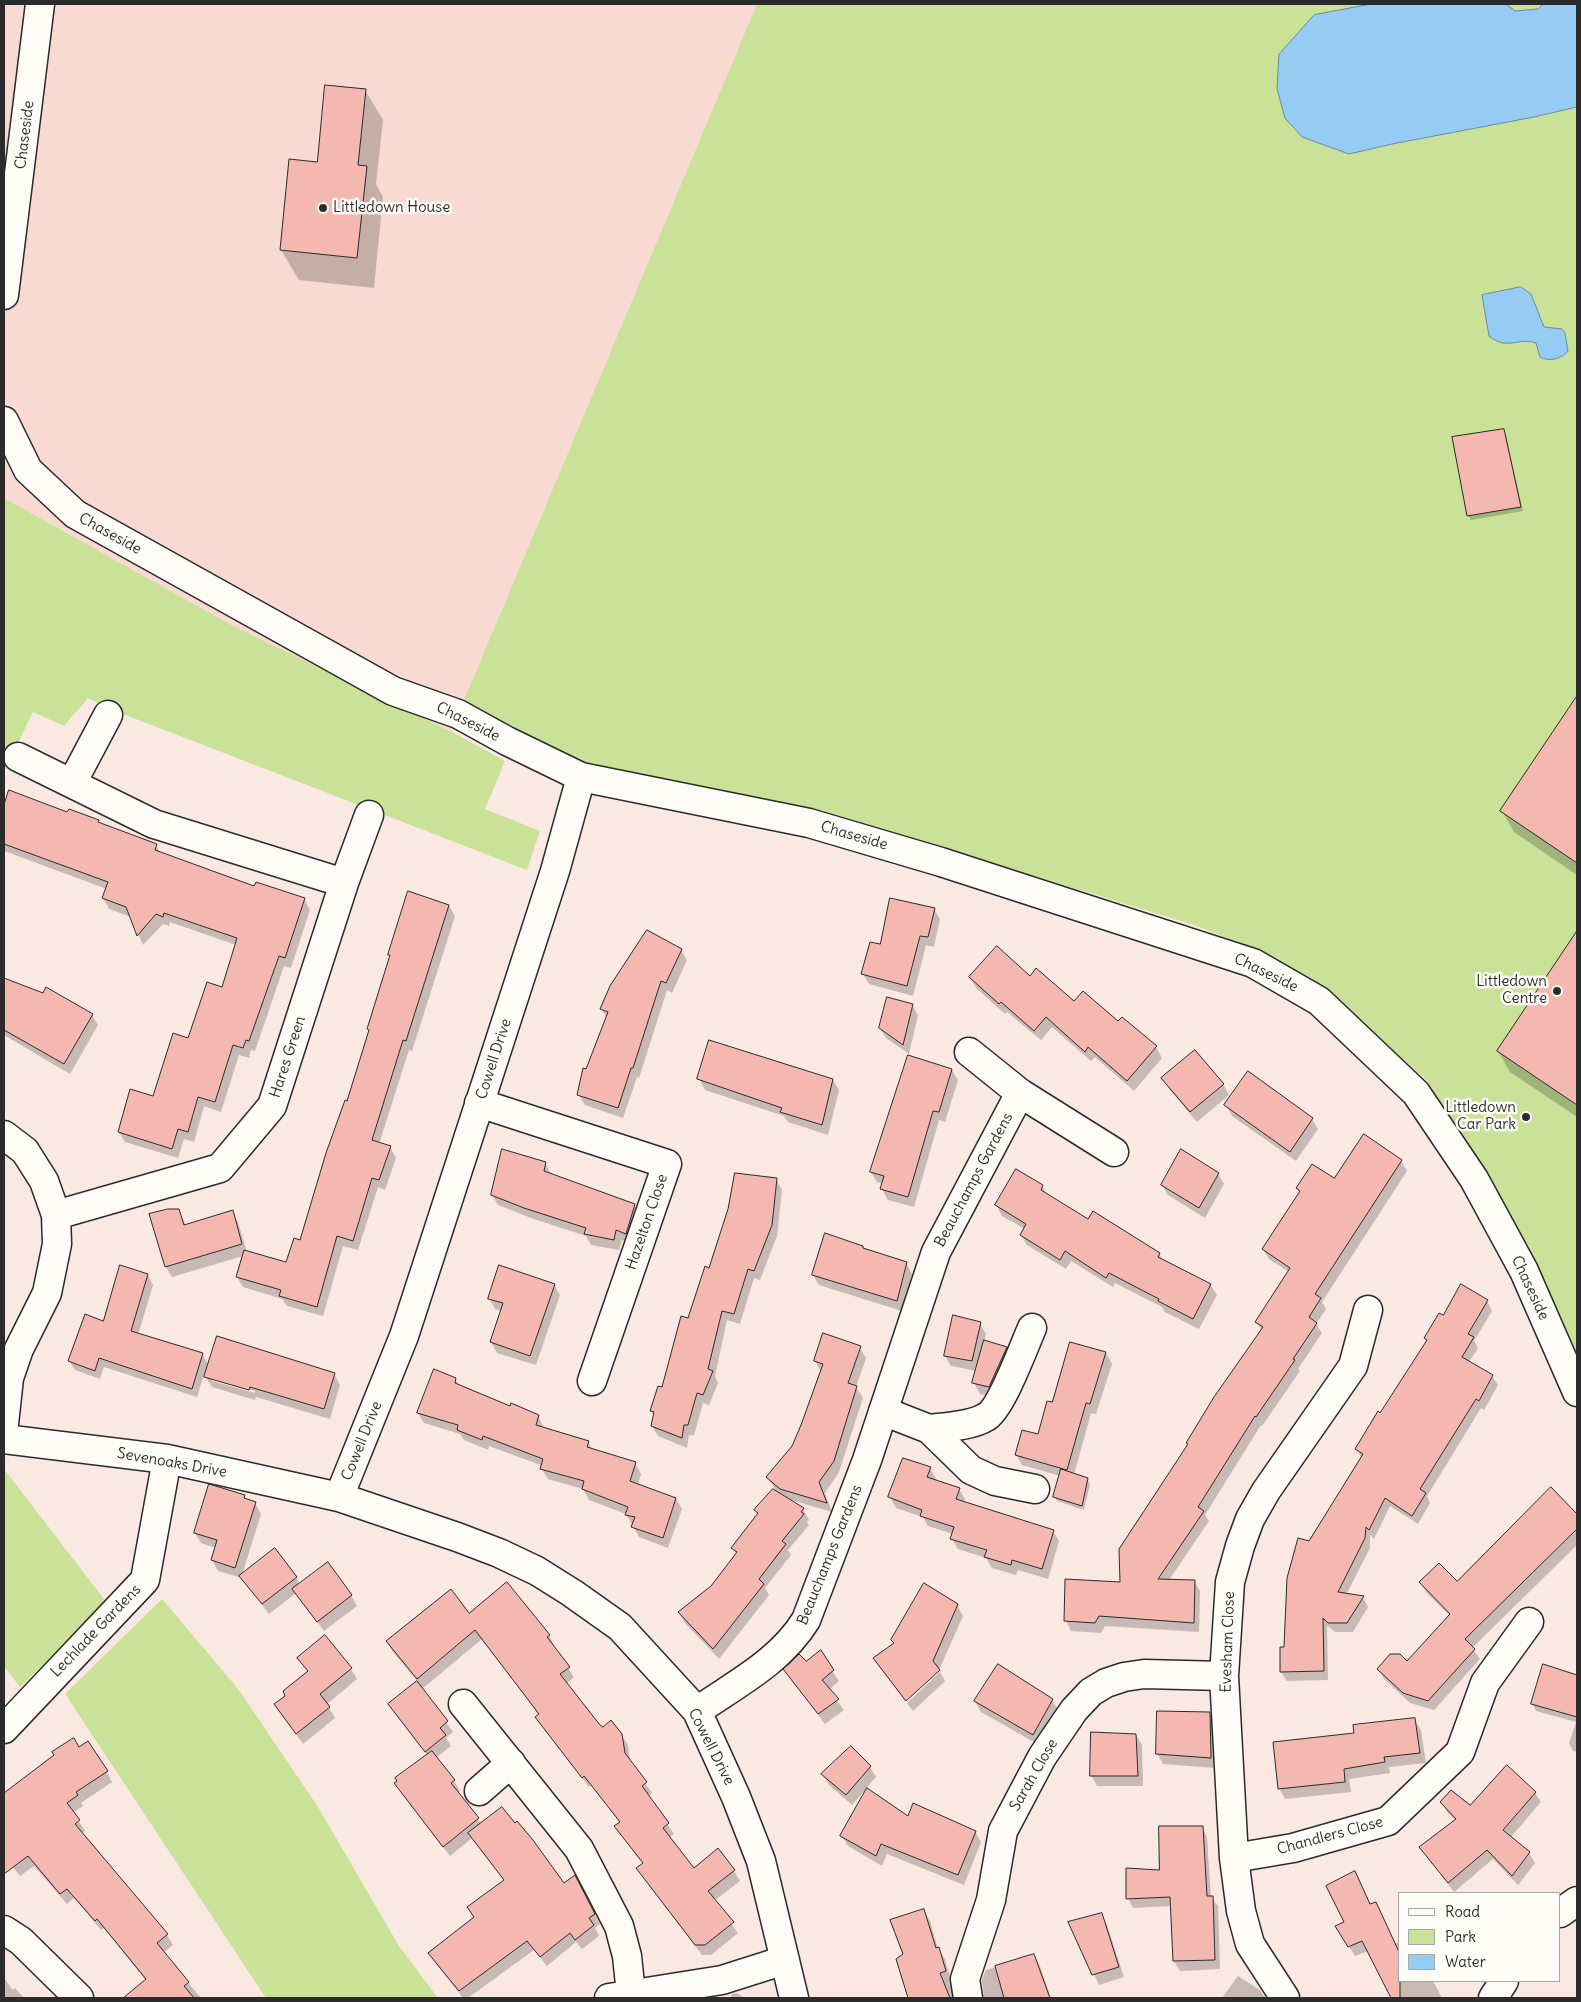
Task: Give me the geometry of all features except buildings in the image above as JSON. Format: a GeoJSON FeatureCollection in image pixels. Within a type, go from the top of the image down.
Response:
{"type":"FeatureCollection","features":[{"type":"Feature","properties":{"kind":"street","name":"Chaseside"},"geometry":{"type":"LineString","coordinates":[[4,295],[40,4]]}},
{"type":"Feature","properties":{"kind":"street","name":"Chaseside"},"geometry":{"type":"LineString","coordinates":[[4,421],[28,470],[75,514],[393,691],[458,714],[507,741],[581,776],[809,823],[940,862],[1253,963],[1319,1001],[1416,1093],[1474,1179],[1524,1272],[1577,1392]]}},
{"type":"Feature","properties":{"kind":"street"},"geometry":{"type":"LineString","coordinates":[[72,783],[108,715]]}},
{"type":"Feature","properties":{"kind":"street"},"geometry":{"type":"LineString","coordinates":[[18,757],[154,824],[344,883]]}},
{"type":"Feature","properties":{"kind":"street","name":"Cowell Drive"},"geometry":{"type":"LineString","coordinates":[[581,776],[555,871],[400,1348],[339,1498],[457,1537],[537,1571],[620,1627],[697,1711],[736,1796],[761,1861],[794,1998]]}},
{"type":"Feature","properties":{"kind":"street","name":"Hares Green"},"geometry":{"type":"LineString","coordinates":[[56,1215],[220,1168],[272,1106],[344,883],[369,815]]}},
{"type":"Feature","properties":{"kind":"street"},"geometry":{"type":"LineString","coordinates":[[970,1052],[1020,1093],[1114,1152]]}},
{"type":"Feature","properties":{"kind":"street","name":"Beauchamps Gardens"},"geometry":{"type":"LineString","coordinates":[[697,1711],[774,1659],[798,1633],[806,1620],[883,1411],[936,1252],[1020,1093]]}},
{"type":"Feature","properties":{"kind":"street","name":"Hazelton Close"},"geometry":{"type":"LineString","coordinates":[[479,1103],[667,1164],[592,1381]]}},
{"type":"Feature","properties":{"kind":"street"},"geometry":{"type":"LineString","coordinates":[[4,1135],[25,1150],[44,1181],[56,1215],[56,1244],[47,1293],[19,1348],[12,1370],[4,1424]]}},
{"type":"Feature","properties":{"kind":"street","name":"Evesham Close"},"geometry":{"type":"LineString","coordinates":[[1285,1998],[1250,1944],[1241,1911],[1234,1858],[1224,1676],[1230,1582],[1250,1519],[1266,1491],[1353,1366],[1368,1310]]}},
{"type":"Feature","properties":{"kind":"street"},"geometry":{"type":"LineString","coordinates":[[929,1429],[964,1424],[987,1417],[1001,1399],[1032,1328]]}},
{"type":"Feature","properties":{"kind":"street"},"geometry":{"type":"LineString","coordinates":[[883,1411],[929,1429],[971,1470],[995,1481],[1035,1489]]}},
{"type":"Feature","properties":{"kind":"street","name":"Sevenoaks Drive"},"geometry":{"type":"LineString","coordinates":[[4,1439],[167,1459],[339,1498]]}},
{"type":"Feature","properties":{"kind":"street","name":"Lechlade Gardens"},"geometry":{"type":"LineString","coordinates":[[4,1729],[145,1580],[167,1459]]}},
{"type":"Feature","properties":{"kind":"street","name":"Chandlers Close"},"geometry":{"type":"LineString","coordinates":[[1234,1858],[1293,1848],[1388,1821],[1460,1752],[1485,1682],[1529,1622]]}},
{"type":"Feature","properties":{"kind":"street","name":"Sarah Close"},"geometry":{"type":"LineString","coordinates":[[968,1998],[965,1979],[991,1900],[1003,1831],[1042,1757],[1074,1710],[1091,1692],[1106,1683],[1124,1677],[1144,1674],[1224,1676]]}},
{"type":"Feature","properties":{"kind":"street"},"geometry":{"type":"LineString","coordinates":[[464,1704],[579,1849],[619,1926],[627,1956],[620,1996],[722,1980],[785,1960]]}},
{"type":"Feature","properties":{"kind":"street"},"geometry":{"type":"LineString","coordinates":[[478,1790],[511,1763]]}},
{"type":"Feature","properties":{"kind":"street"},"geometry":{"type":"LineString","coordinates":[[1561,1912],[1577,1901]]}},
{"type":"Feature","properties":{"kind":"street"},"geometry":{"type":"LineString","coordinates":[[4,1930],[21,1941],[79,1998]]}},
{"type":"Feature","properties":{"kind":"street"},"geometry":{"type":"LineString","coordinates":[[1493,1998],[1503,1982]]}},
{"type":"Feature","properties":{"kind":"shaded area"},"geometry":{"type":"Polygon","coordinates":[[[4,4],[757,4],[458,714],[454,733],[275,650],[4,498],[4,4]]]}},
{"type":"Feature","properties":{"kind":"green space","name":"Littledown Centre"},"geometry":{"type":"Polygon","coordinates":[[[757,4],[1577,4],[1577,1385],[1523,1250],[1427,1080],[1327,993],[1272,956],[1197,926],[821,810],[581,777],[458,714],[757,4]]]}},
{"type":"Feature","properties":{"kind":"green space"},"geometry":{"type":"Polygon","coordinates":[[[4,498],[233,626],[454,733],[505,761],[485,809],[540,831],[527,870],[123,714],[88,698],[64,726],[33,712],[4,772],[4,498]]]}},
{"type":"Feature","properties":{"kind":"green space"},"geometry":{"type":"Polygon","coordinates":[[[4,1469],[107,1603],[20,1687],[4,1666],[4,1469]]]}},
{"type":"Feature","properties":{"kind":"green space"},"geometry":{"type":"Polygon","coordinates":[[[162,1599],[239,1690],[318,1807],[399,1946],[438,1998],[266,1998],[65,1694],[162,1599]]]}},
{"type":"Feature","properties":{"kind":"water"},"geometry":{"type":"Polygon","coordinates":[[[1371,4],[1506,4],[1515,11],[1538,9],[1543,4],[1577,4],[1577,107],[1349,154],[1302,137],[1285,118],[1277,89],[1279,54],[1314,15],[1371,4]]]}},
{"type":"Feature","properties":{"kind":"water"},"geometry":{"type":"Polygon","coordinates":[[[1521,287],[1531,294],[1544,327],[1562,329],[1565,333],[1568,351],[1559,358],[1544,359],[1540,357],[1536,343],[1523,341],[1501,343],[1489,336],[1482,295],[1521,287]]]}},
{"type":"Feature","properties":{"kind":"place","name":"Littledown House"},"geometry":{"type":"Point","coordinates":[323,208]}},
{"type":"Feature","properties":{"kind":"place","name":"Littledown Centre"},"geometry":{"type":"Point","coordinates":[1557,991]}},
{"type":"Feature","properties":{"kind":"place","name":"Littledown Car Park"},"geometry":{"type":"Point","coordinates":[1526,1117]}}]}
